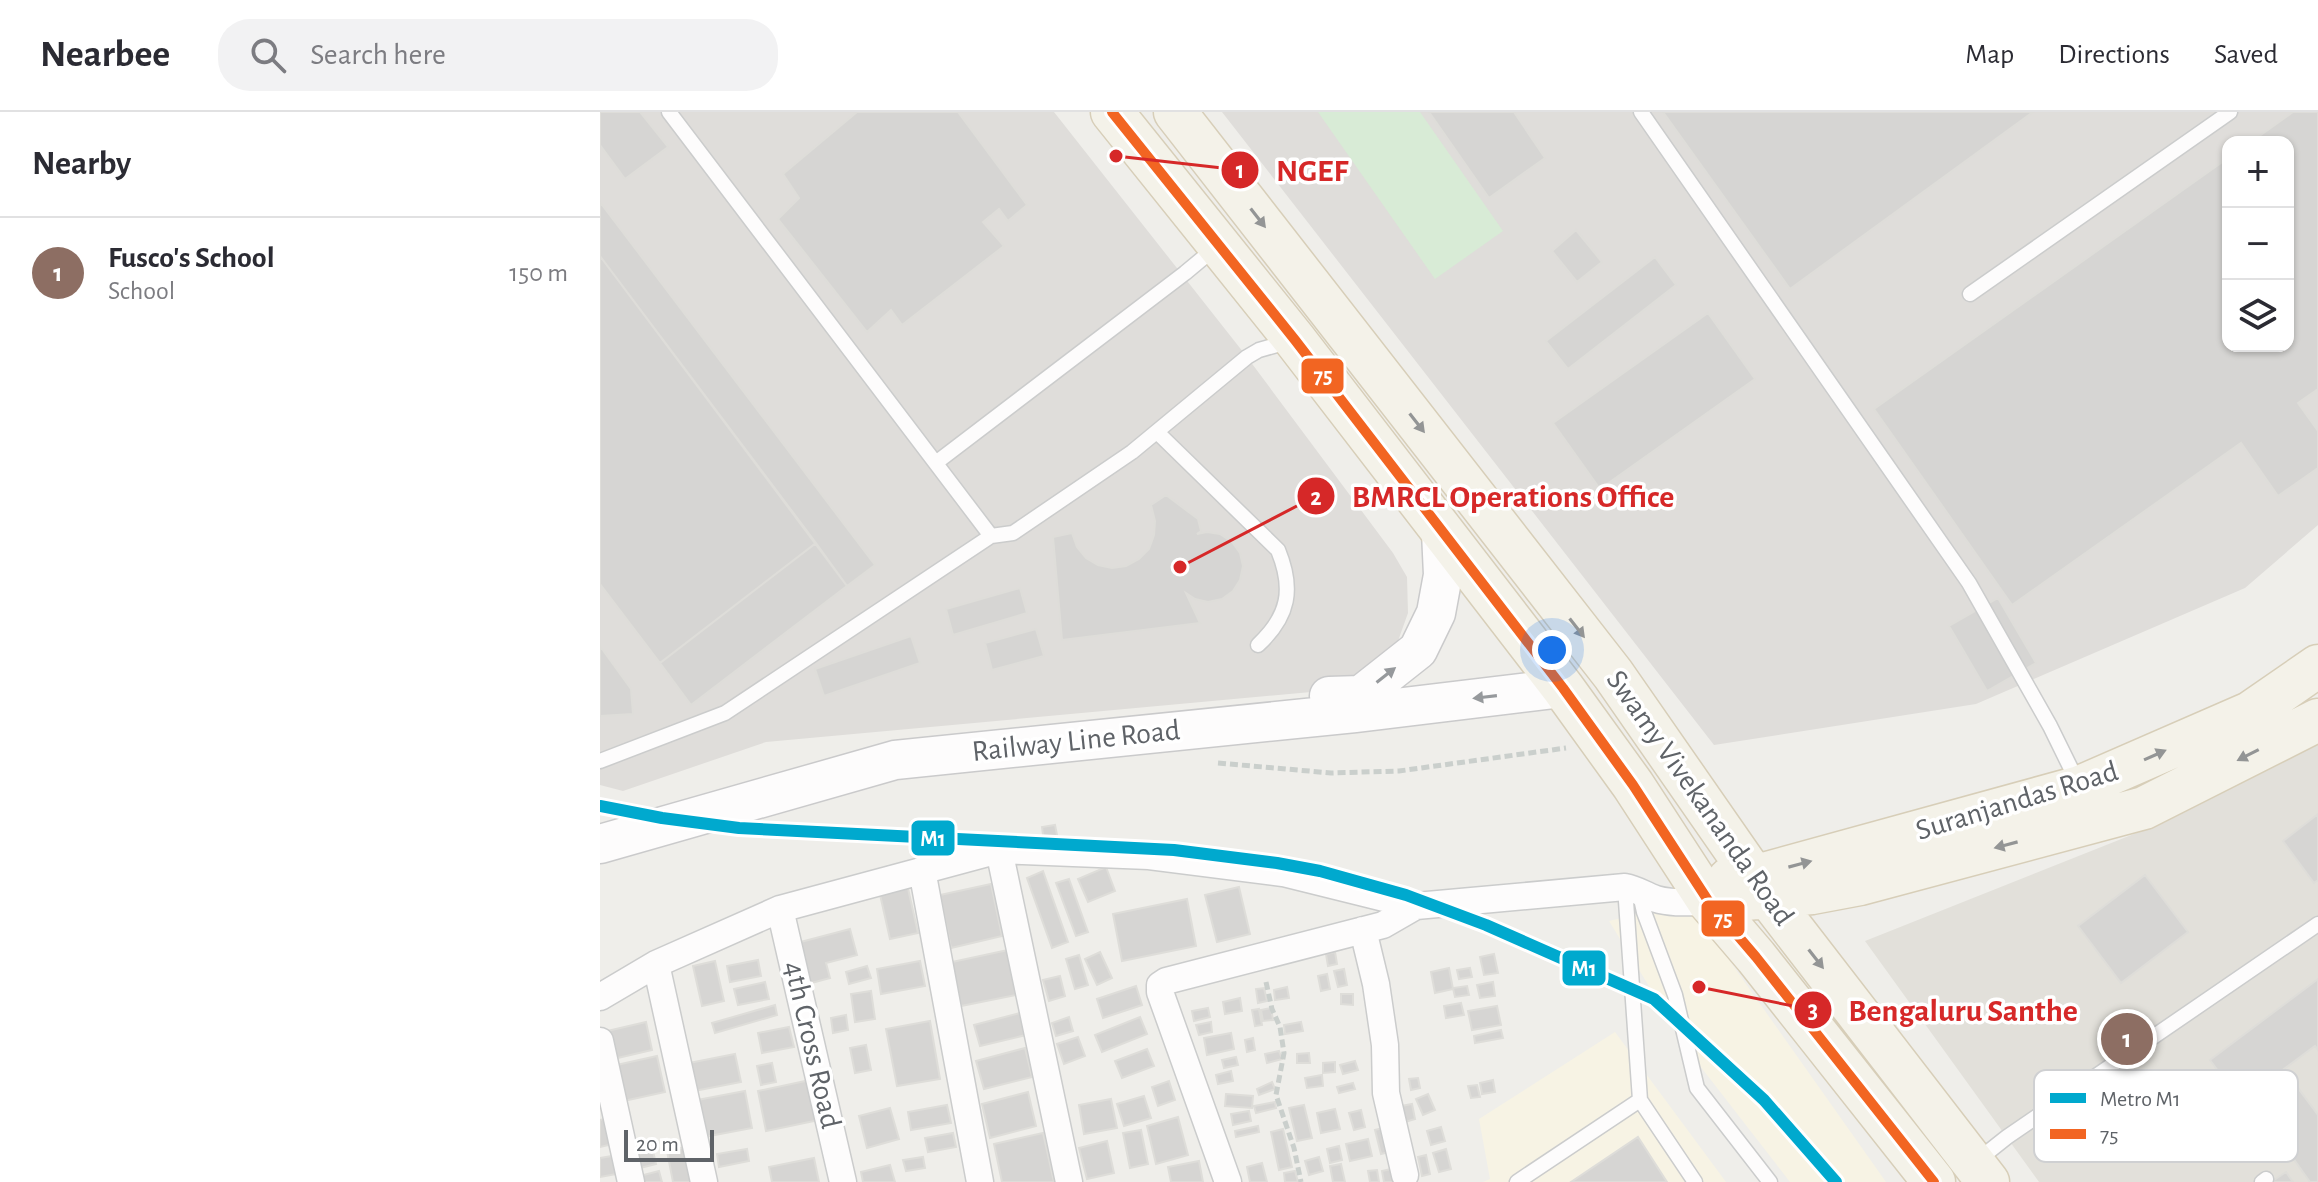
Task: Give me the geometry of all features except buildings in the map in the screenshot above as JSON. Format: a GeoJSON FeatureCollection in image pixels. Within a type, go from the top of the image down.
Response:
{"type":"FeatureCollection","features":[{"type":"Feature","properties":{"kind":"main road","name":"Swamy Vivekananda Road"},"geometry":{"type":"LineString","coordinates":[[1112,112],[1295,340],[1563,688],[1702,892],[1934,1182]]}},
{"type":"Feature","properties":{"kind":"main road","name":"Swamy Vivekananda Road"},"geometry":{"type":"LineString","coordinates":[[1175,112],[1613,674],[1760,887],[1981,1172]]}},
{"type":"Feature","properties":{"kind":"main road"},"geometry":{"type":"LineString","coordinates":[[600,822],[888,742],[1296,698],[1361,695],[1418,650],[1424,638],[1436,613],[1443,575],[1441,532]]}},
{"type":"Feature","properties":{"kind":"main road","name":"Suranjandas Road"},"geometry":{"type":"LineString","coordinates":[[1760,887],[2080,787],[2250,713],[2318,666]]}},
{"type":"Feature","properties":{"kind":"main road","name":"Railway Line Road"},"geometry":{"type":"LineString","coordinates":[[600,844],[895,760],[1563,688]]}},
{"type":"Feature","properties":{"kind":"main road","name":"Suranjandas Road"},"geometry":{"type":"LineString","coordinates":[[1702,892],[1760,887],[1812,893],[1860,884],[2144,808],[2318,720]]}},
{"type":"Feature","properties":{"kind":"street"},"geometry":{"type":"LineString","coordinates":[[600,997],[656,964],[780,909],[999,850],[1149,856],[1269,871],[1416,906],[1632,888],[1653,883],[1702,892]]}},
{"type":"Feature","properties":{"kind":"street"},"geometry":{"type":"LineString","coordinates":[[999,850],[1069,1182]]}},
{"type":"Feature","properties":{"kind":"street"},"geometry":{"type":"LineString","coordinates":[[922,870],[980,1182]]}},
{"type":"Feature","properties":{"kind":"street"},"geometry":{"type":"LineString","coordinates":[[1228,1182],[1160,985],[1383,925],[1416,906]]}},
{"type":"Feature","properties":{"kind":"street","name":"4th Cross Road"},"geometry":{"type":"LineString","coordinates":[[780,909],[843,1182]]}},
{"type":"Feature","properties":{"kind":"street"},"geometry":{"type":"LineString","coordinates":[[1363,930],[1385,1045],[1386,1093],[1405,1175]]}},
{"type":"Feature","properties":{"kind":"street"},"geometry":{"type":"LineString","coordinates":[[656,964],[704,1182]]}},
{"type":"Feature","properties":{"kind":"street"},"geometry":{"type":"LineString","coordinates":[[600,1041],[631,1182]]}},
{"type":"Feature","properties":{"kind":"lane"},"geometry":{"type":"LineString","coordinates":[[669,112],[991,536]]}},
{"type":"Feature","properties":{"kind":"lane"},"geometry":{"type":"LineString","coordinates":[[1641,112],[1969,583],[2050,726],[2080,787]]}},
{"type":"Feature","properties":{"kind":"lane"},"geometry":{"type":"LineString","coordinates":[[1970,294],[2230,112]]}},
{"type":"Feature","properties":{"kind":"lane"},"geometry":{"type":"LineString","coordinates":[[937,462],[1173,283],[1218,245]]}},
{"type":"Feature","properties":{"kind":"lane"},"geometry":{"type":"LineString","coordinates":[[600,761],[725,713],[991,536],[1013,533],[1157,432],[1247,357],[1259,350],[1295,340]]}},
{"type":"Feature","properties":{"kind":"lane"},"geometry":{"type":"LineString","coordinates":[[1157,432],[1278,550],[1286,569],[1287,598],[1273,631],[1258,645]]}},
{"type":"Feature","properties":{"kind":"lane"},"geometry":{"type":"LineString","coordinates":[[1632,888],[1640,1100],[1695,1182]]}},
{"type":"Feature","properties":{"kind":"lane"},"geometry":{"type":"LineString","coordinates":[[1632,888],[1675,995],[1697,1088],[1770,1182]]}},
{"type":"Feature","properties":{"kind":"lane"},"geometry":{"type":"LineString","coordinates":[[2105,1070],[2318,924]]}},
{"type":"Feature","properties":{"kind":"lane"},"geometry":{"type":"LineString","coordinates":[[1517,1182],[1640,1100]]}},
{"type":"Feature","properties":{"kind":"lane"},"geometry":{"type":"LineString","coordinates":[[1981,1172],[2007,1137],[2034,1119]]}},
{"type":"Feature","properties":{"kind":"path"},"geometry":{"type":"LineString","coordinates":[[1209,762],[1331,773],[1399,771],[1602,742]]}},
{"type":"Feature","properties":{"kind":"path"},"geometry":{"type":"LineString","coordinates":[[1261,957],[1284,1053],[1276,1095],[1294,1148],[1301,1182]]}},
{"type":"Feature","properties":{"kind":"shaded area"},"geometry":{"type":"Polygon","coordinates":[[[600,112],[1054,112],[1247,357],[1393,553],[1407,577],[1408,613],[1398,641],[1373,674],[1344,689],[766,742],[623,791],[600,785],[600,112]]]}},
{"type":"Feature","properties":{"kind":"shaded area"},"geometry":{"type":"Polygon","coordinates":[[[1222,112],[2318,112],[2318,525],[2245,588],[1976,704],[1714,745],[1222,112]]]}},
{"type":"Feature","properties":{"kind":"shaded area"},"geometry":{"type":"Polygon","coordinates":[[[2318,742],[2318,1182],[2039,1182],[1865,941],[2149,828],[2318,742]]]}},
{"type":"Feature","properties":{"kind":"shaded area"},"geometry":{"type":"Polygon","coordinates":[[[1688,902],[1886,1182],[1790,1182],[1690,1053],[1609,921],[1688,902]]]}},
{"type":"Feature","properties":{"kind":"shaded area"},"geometry":{"type":"Polygon","coordinates":[[[1615,1032],[1726,1182],[1483,1182],[1490,1179],[1479,1119],[1615,1032]]]}},
{"type":"Feature","properties":{"kind":"green space"},"geometry":{"type":"Polygon","coordinates":[[[1318,112],[1420,112],[1503,231],[1435,279],[1318,112]]]}},
{"type":"Feature","properties":{"kind":"metro line","name":"M1"},"geometry":{"type":"LineString","coordinates":[[600,806],[739,828],[1174,850],[1320,871],[1406,895],[1486,925],[1654,999],[1764,1100],[1836,1182]]}},
{"type":"Feature","properties":{"kind":"transit line","name":"75"},"geometry":{"type":"LineString","coordinates":[[1112,112],[1295,340],[1563,688],[1633,785],[1709,902],[1934,1182]]}},
{"type":"Feature","properties":{"kind":"place","name":"NGEF"},"geometry":{"type":"Point","coordinates":[1116,156]}},
{"type":"Feature","properties":{"kind":"place","name":"BMRCL Operations Office"},"geometry":{"type":"Point","coordinates":[1180,567]}},
{"type":"Feature","properties":{"kind":"place","name":"Bengaluru Santhe"},"geometry":{"type":"Point","coordinates":[1699,987]}},
{"type":"Feature","properties":{"kind":"place","name":"Fusco's School"},"geometry":{"type":"Point","coordinates":[2127,1039]}}]}
